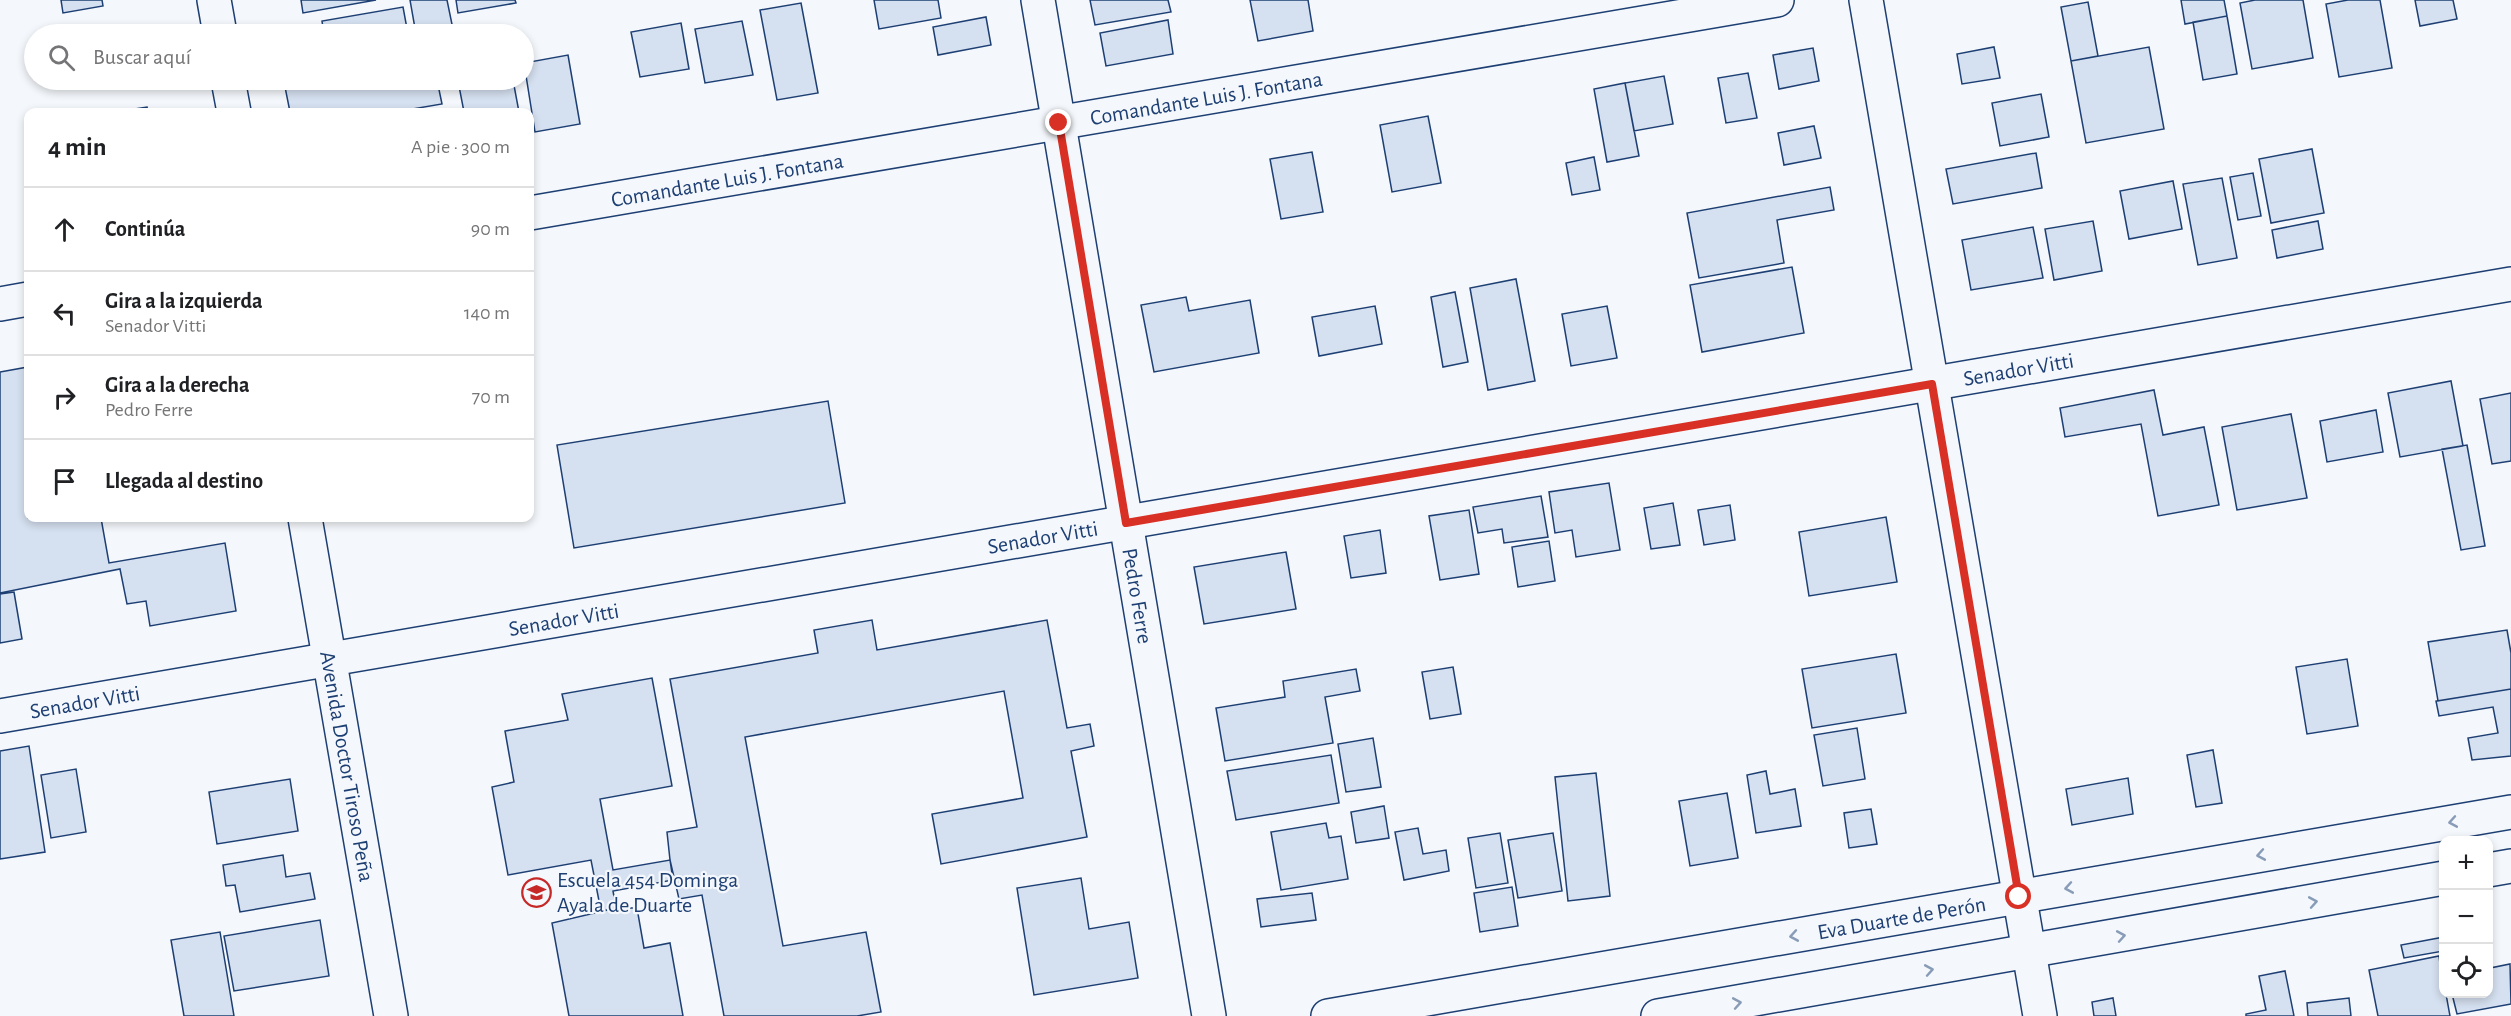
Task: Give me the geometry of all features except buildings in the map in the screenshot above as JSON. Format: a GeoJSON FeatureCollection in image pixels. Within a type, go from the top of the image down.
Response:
{"type":"FeatureCollection","features":[{"type":"Feature","properties":{"kind":"street"},"geometry":{"type":"LineString","coordinates":[[214,0],[218,24]]}},
{"type":"Feature","properties":{"kind":"street","name":"Pedro Ferre"},"geometry":{"type":"LineString","coordinates":[[1038,0],[1209,1016]]}},
{"type":"Feature","properties":{"kind":"street","name":"Comandante Luis J. Fontana"},"geometry":{"type":"LineString","coordinates":[[534,212],[1777,0]]}},
{"type":"Feature","properties":{"kind":"street"},"geometry":{"type":"LineString","coordinates":[[1866,0],[2040,1016]]}},
{"type":"Feature","properties":{"kind":"street"},"geometry":{"type":"LineString","coordinates":[[230,90],[233,108]]}},
{"type":"Feature","properties":{"kind":"street","name":"Senador Vitti"},"geometry":{"type":"LineString","coordinates":[[0,716],[2511,284]]}},
{"type":"Feature","properties":{"kind":"street"},"geometry":{"type":"LineString","coordinates":[[0,304],[24,300]]}},
{"type":"Feature","properties":{"kind":"street","name":"Avenida Doctor Tiroso Peña"},"geometry":{"type":"LineString","coordinates":[[306,522],[391,1016]]}},
{"type":"Feature","properties":{"kind":"street","name":"Eva Duarte de Perón"},"geometry":{"type":"LineString","coordinates":[[1328,1016],[2511,812]]}},
{"type":"Feature","properties":{"kind":"street"},"geometry":{"type":"LineString","coordinates":[[2493,869],[2511,866]]}},
{"type":"Feature","properties":{"kind":"street"},"geometry":{"type":"LineString","coordinates":[[1658,1016],[2029,953],[2439,879]]}},
{"type":"Feature","properties":{"kind":"place","name":"Escuela 454 Dominga Ayala de Duarte"},"geometry":{"type":"Point","coordinates":[536,892]}},
{"type":"Feature","properties":{"kind":"route"},"geometry":{"type":"LineString","coordinates":[[1059,123],[1126,523],[1932,384],[2019,897]]}}]}
